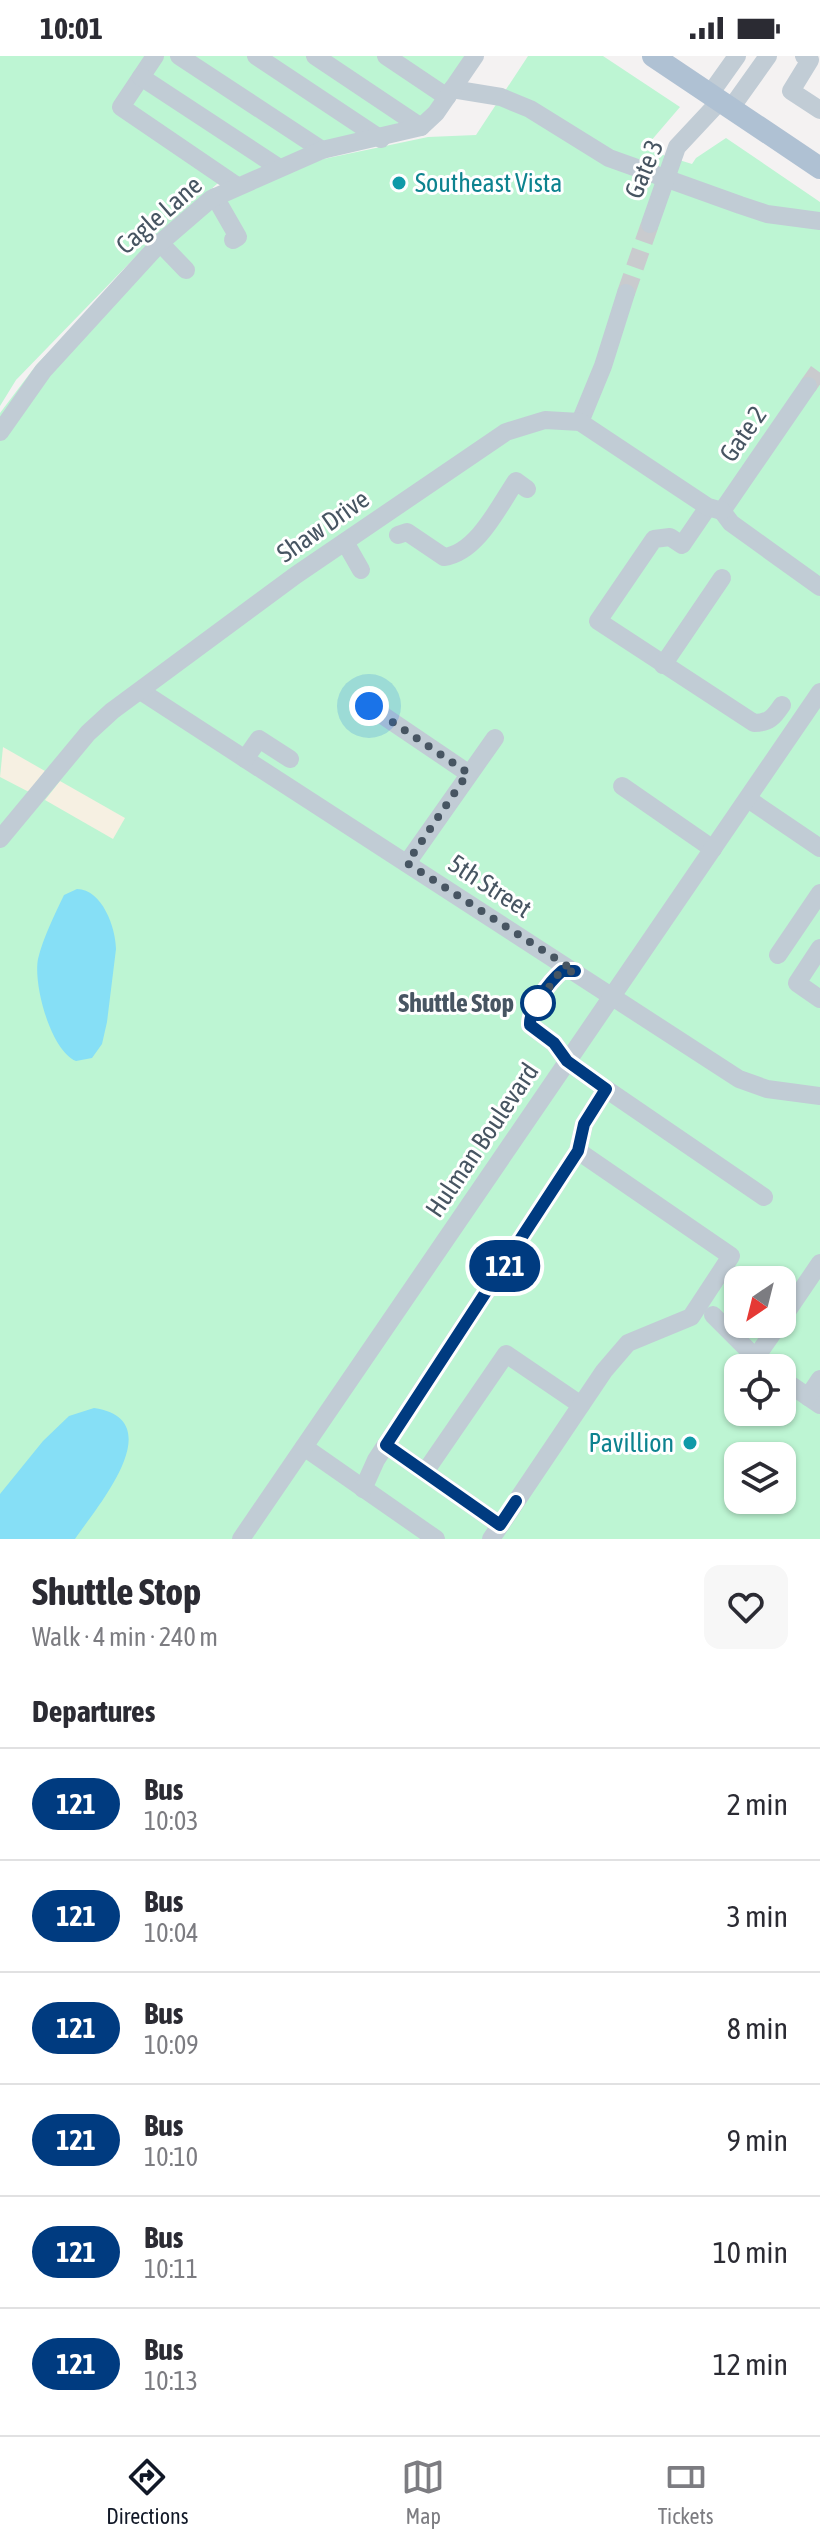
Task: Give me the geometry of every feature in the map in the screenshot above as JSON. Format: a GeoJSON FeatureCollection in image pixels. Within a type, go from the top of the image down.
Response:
{"type":"FeatureCollection","features":[{"type":"Feature","properties":{"kind":"main road"},"geometry":{"type":"LineString","coordinates":[[653,56],[820,168]]}},
{"type":"Feature","properties":{"kind":"street"},"geometry":{"type":"LineString","coordinates":[[155,56],[121,107],[237,186]]}},
{"type":"Feature","properties":{"kind":"street"},"geometry":{"type":"LineString","coordinates":[[179,56],[322,150]]}},
{"type":"Feature","properties":{"kind":"street"},"geometry":{"type":"LineString","coordinates":[[256,56],[381,139]]}},
{"type":"Feature","properties":{"kind":"street"},"geometry":{"type":"LineString","coordinates":[[315,56],[421,127],[450,93],[467,59]]}},
{"type":"Feature","properties":{"kind":"street"},"geometry":{"type":"LineString","coordinates":[[386,56],[450,93],[501,97],[530,109],[609,158],[767,214],[811,217],[820,221]]}},
{"type":"Feature","properties":{"kind":"street"},"geometry":{"type":"LineString","coordinates":[[720,101],[737,56]]}},
{"type":"Feature","properties":{"kind":"street"},"geometry":{"type":"LineString","coordinates":[[720,101],[768,56]]}},
{"type":"Feature","properties":{"kind":"street"},"geometry":{"type":"LineString","coordinates":[[804,56],[810,60],[791,91],[820,110]]}},
{"type":"Feature","properties":{"kind":"street"},"geometry":{"type":"LineString","coordinates":[[141,77],[278,167]]}},
{"type":"Feature","properties":{"kind":"street","name":"Gate 3"},"geometry":{"type":"LineString","coordinates":[[650,224],[664,176],[677,147],[720,101]]}},
{"type":"Feature","properties":{"kind":"street","name":"Cagle Lane"},"geometry":{"type":"LineString","coordinates":[[0,432],[43,371],[160,243],[215,197],[322,150],[381,139],[421,127]]}},
{"type":"Feature","properties":{"kind":"street"},"geometry":{"type":"LineString","coordinates":[[215,197],[238,237],[233,240]]}},
{"type":"Feature","properties":{"kind":"street"},"geometry":{"type":"LineString","coordinates":[[160,243],[186,270]]}},
{"type":"Feature","properties":{"kind":"street"},"geometry":{"type":"LineString","coordinates":[[626,293],[603,366],[580,422],[715,509],[820,587]]}},
{"type":"Feature","properties":{"kind":"street","name":"Gate 2"},"geometry":{"type":"LineString","coordinates":[[663,665],[598,621],[654,539],[670,537],[682,545],[715,509],[808,386]]}},
{"type":"Feature","properties":{"kind":"street","name":"Shaw Drive"},"geometry":{"type":"LineString","coordinates":[[0,839],[93,727],[345,542],[506,432],[545,420],[580,422]]}},
{"type":"Feature","properties":{"kind":"street"},"geometry":{"type":"LineString","coordinates":[[398,535],[407,532],[429,552],[444,557],[480,546],[522,485]]}},
{"type":"Feature","properties":{"kind":"street"},"geometry":{"type":"LineString","coordinates":[[345,542],[361,570]]}},
{"type":"Feature","properties":{"kind":"street"},"geometry":{"type":"LineString","coordinates":[[722,578],[663,665],[677,670],[754,723],[764,723],[773,718],[782,705]]}},
{"type":"Feature","properties":{"kind":"street","name":"5th Street"},"geometry":{"type":"LineString","coordinates":[[142,692],[729,1073],[767,1089],[820,1096]]}},
{"type":"Feature","properties":{"kind":"street","name":"Hulman Boulevard"},"geometry":{"type":"LineString","coordinates":[[241,1539],[820,692]]}},
{"type":"Feature","properties":{"kind":"street"},"geometry":{"type":"LineString","coordinates":[[369,706],[468,773]]}},
{"type":"Feature","properties":{"kind":"street"},"geometry":{"type":"LineString","coordinates":[[407,863],[495,738]]}},
{"type":"Feature","properties":{"kind":"street"},"geometry":{"type":"LineString","coordinates":[[245,759],[259,739],[290,759]]}},
{"type":"Feature","properties":{"kind":"street"},"geometry":{"type":"LineString","coordinates":[[622,786],[713,849]]}},
{"type":"Feature","properties":{"kind":"street"},"geometry":{"type":"LineString","coordinates":[[748,799],[820,848]]}},
{"type":"Feature","properties":{"kind":"street"},"geometry":{"type":"LineString","coordinates":[[778,955],[820,893]]}},
{"type":"Feature","properties":{"kind":"street"},"geometry":{"type":"LineString","coordinates":[[820,948],[797,983],[820,999]]}},
{"type":"Feature","properties":{"kind":"street"},"geometry":{"type":"LineString","coordinates":[[575,971],[562,971],[555,976],[529,1021],[567,1061],[764,1197]]}},
{"type":"Feature","properties":{"kind":"street"},"geometry":{"type":"LineString","coordinates":[[363,1489],[386,1445],[578,1151],[584,1124],[606,1089]]}},
{"type":"Feature","properties":{"kind":"street"},"geometry":{"type":"LineString","coordinates":[[767,1089],[820,1107]]}},
{"type":"Feature","properties":{"kind":"street"},"geometry":{"type":"LineString","coordinates":[[386,1445],[425,1472],[495,1532],[581,1405],[628,1343],[691,1317],[731,1256],[578,1151]]}},
{"type":"Feature","properties":{"kind":"street"},"geometry":{"type":"LineString","coordinates":[[796,1298],[820,1263]]}},
{"type":"Feature","properties":{"kind":"street"},"geometry":{"type":"LineString","coordinates":[[713,1315],[750,1354]]}},
{"type":"Feature","properties":{"kind":"street"},"geometry":{"type":"LineString","coordinates":[[425,1472],[506,1354],[581,1405]]}},
{"type":"Feature","properties":{"kind":"street"},"geometry":{"type":"LineString","coordinates":[[796,1389],[814,1401],[820,1379]]}},
{"type":"Feature","properties":{"kind":"street"},"geometry":{"type":"LineString","coordinates":[[304,1447],[436,1539]]}},
{"type":"Feature","properties":{"kind":"green space"},"geometry":{"type":"Polygon","coordinates":[[[0,56],[467,56],[425,116],[310,148],[230,181],[225,177],[148,244],[16,380],[0,406],[0,56]]]}},
{"type":"Feature","properties":{"kind":"green space"},"geometry":{"type":"Polygon","coordinates":[[[528,56],[603,56],[680,107],[644,149],[692,164],[726,138],[820,202],[820,1539],[0,1539],[0,413],[37,364],[194,205],[314,161],[428,137],[476,135],[528,56]]]}},
{"type":"Feature","properties":{"kind":"sand"},"geometry":{"type":"Polygon","coordinates":[[[3,747],[45,771],[29,792],[0,777],[3,747]]]}},
{"type":"Feature","properties":{"kind":"sand"},"geometry":{"type":"Polygon","coordinates":[[[60,781],[125,818],[113,839],[45,800],[60,781]]]}},
{"type":"Feature","properties":{"kind":"water"},"geometry":{"type":"Polygon","coordinates":[[[77,889],[94,895],[106,911],[116,949],[102,1044],[92,1058],[76,1061],[67,1055],[52,1031],[41,1000],[37,970],[43,943],[64,895],[77,889]]]}},
{"type":"Feature","properties":{"kind":"water"},"geometry":{"type":"Polygon","coordinates":[[[94,1408],[117,1416],[127,1429],[128,1447],[122,1467],[98,1508],[75,1539],[0,1539],[0,1494],[43,1441],[69,1416],[94,1408]]]}},
{"type":"Feature","properties":{"kind":"tunnel"},"geometry":{"type":"LineString","coordinates":[[626,293],[650,224]]}},
{"type":"Feature","properties":{"kind":"tunnel"},"geometry":{"type":"LineString","coordinates":[[808,386],[820,369]]}},
{"type":"Feature","properties":{"kind":"bus line","name":"121"},"geometry":{"type":"LineString","coordinates":[[516,1501],[500,1525],[386,1445],[578,1151],[584,1124],[606,1089],[567,1061],[554,1043],[530,1025],[529,1016],[555,976],[562,971],[575,971]]}},
{"type":"Feature","properties":{"kind":"place","name":"Southeast Vista"},"geometry":{"type":"Point","coordinates":[399,183]}},
{"type":"Feature","properties":{"kind":"place","name":"Shuttle Stop"},"geometry":{"type":"Point","coordinates":[538,1003]}},
{"type":"Feature","properties":{"kind":"place","name":"Pavillion"},"geometry":{"type":"Point","coordinates":[690,1443]}},
{"type":"Feature","properties":{"kind":"route"},"geometry":{"type":"LineString","coordinates":[[369,706],[468,773],[407,863],[575,971],[562,971],[555,976],[538,1003]]}}]}
